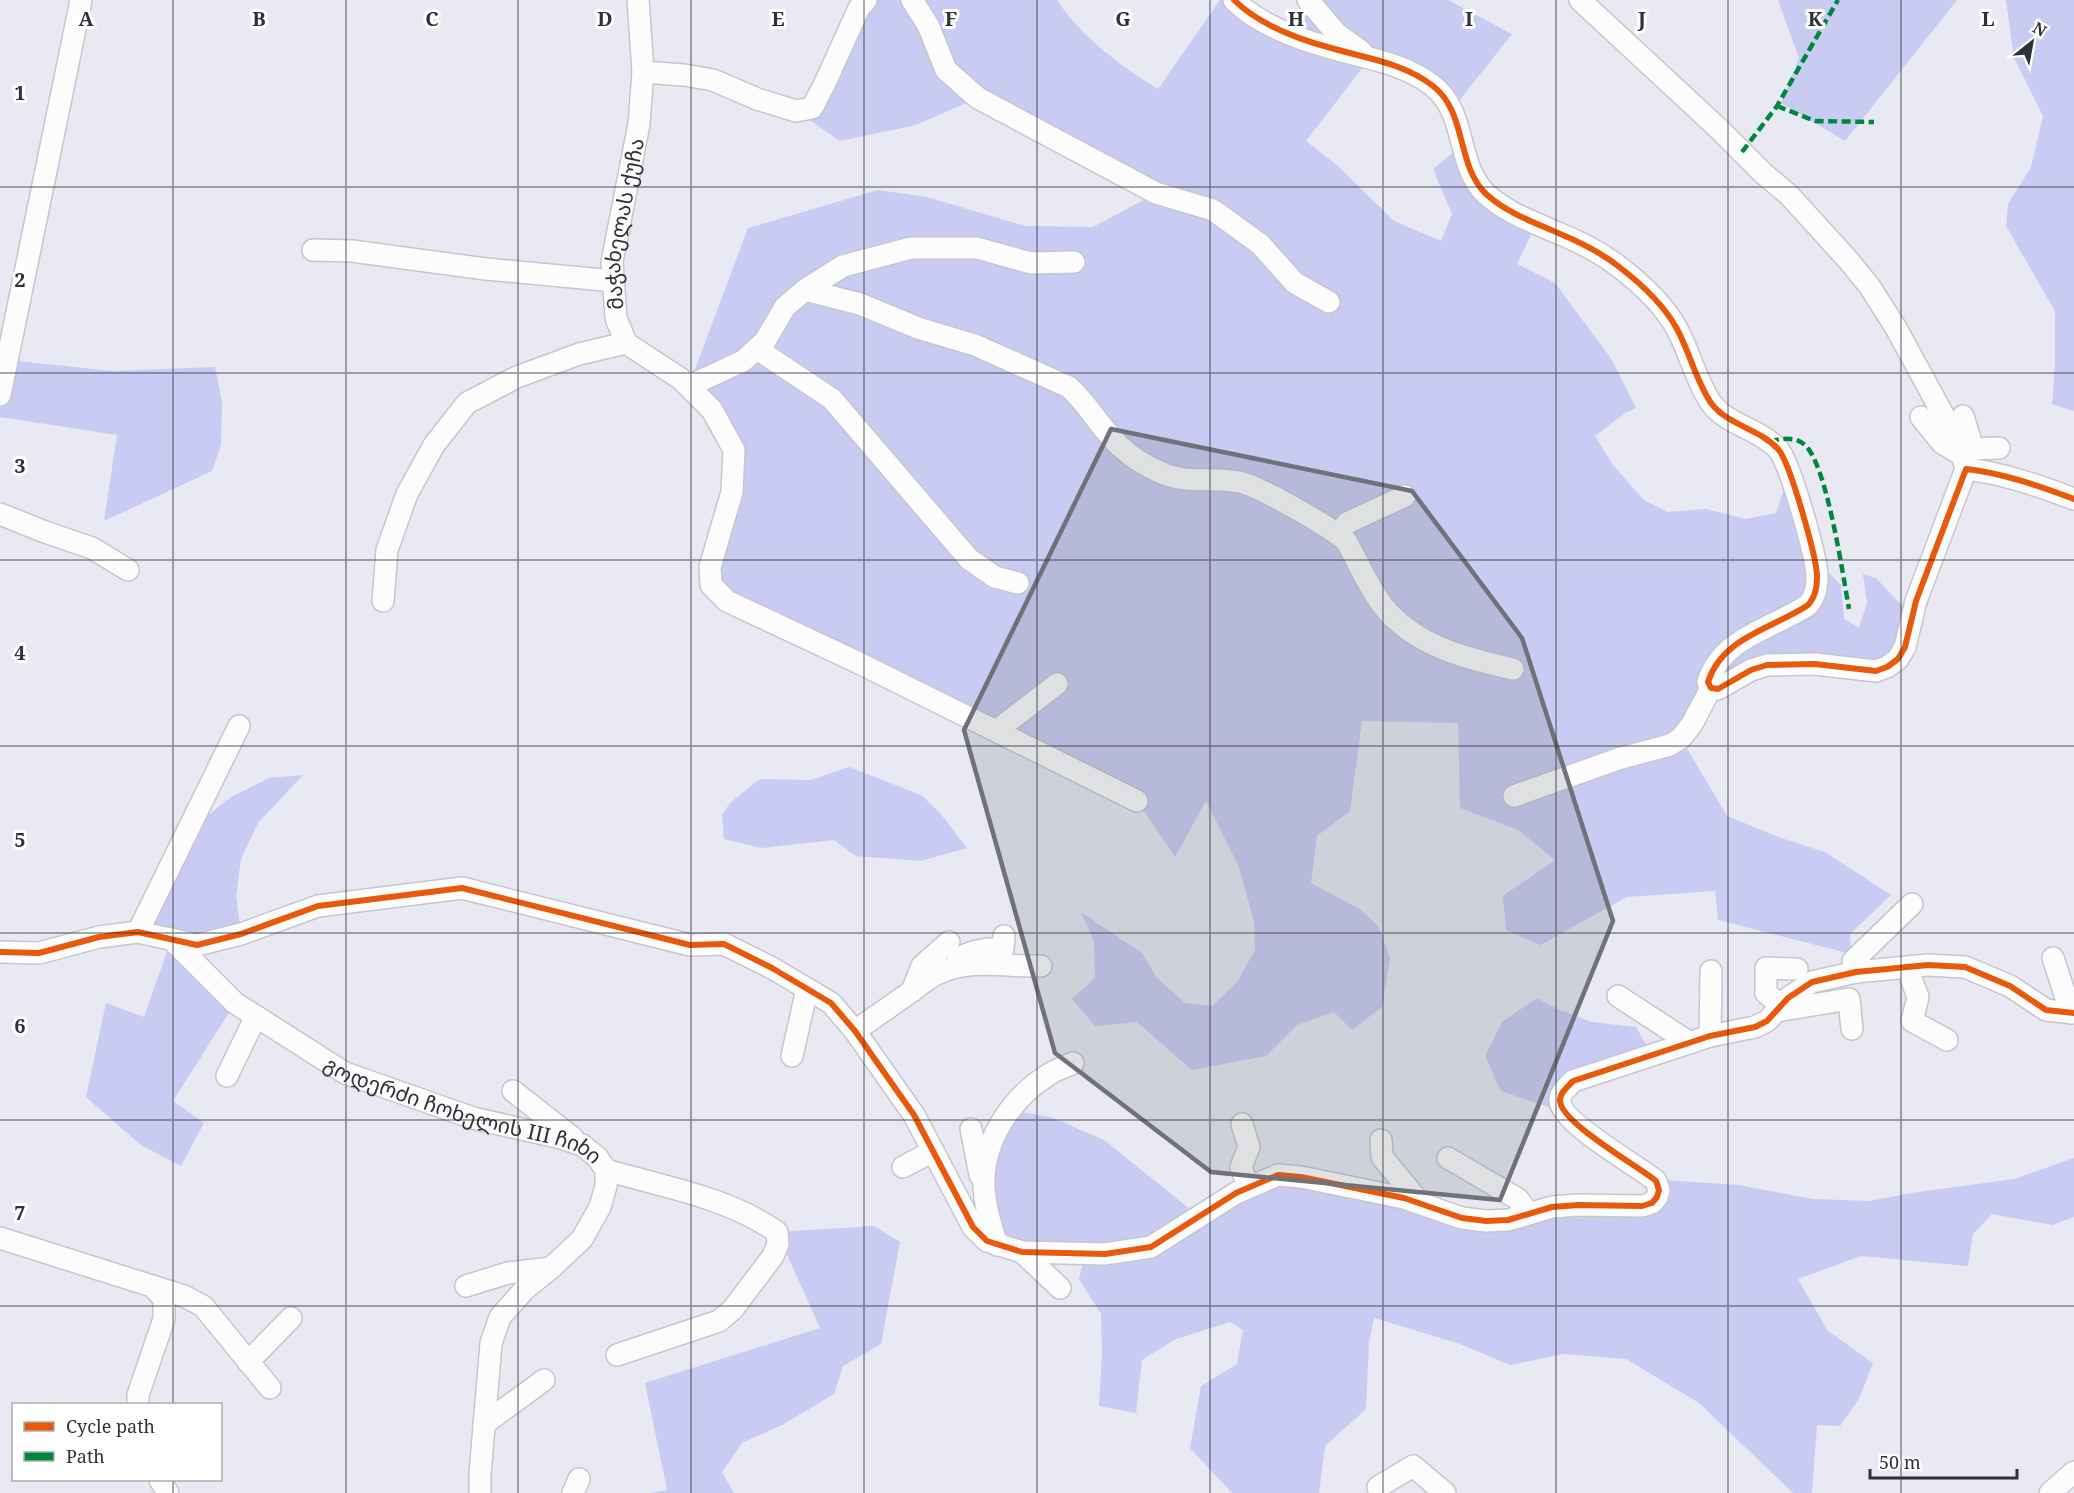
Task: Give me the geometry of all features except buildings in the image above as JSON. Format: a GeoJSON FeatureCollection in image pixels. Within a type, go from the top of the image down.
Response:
{"type":"FeatureCollection","features":[{"type":"Feature","properties":{"kind":"street"},"geometry":{"type":"LineString","coordinates":[[0,395],[81,0]]}},
{"type":"Feature","properties":{"kind":"street","name":"მაჭახელას ქუჩა"},"geometry":{"type":"LineString","coordinates":[[383,601],[387,550],[407,494],[434,445],[467,403],[517,377],[579,354],[626,343],[616,318],[612,262],[639,124],[643,72],[638,0]]}},
{"type":"Feature","properties":{"kind":"street"},"geometry":{"type":"LineString","coordinates":[[643,72],[713,80],[757,99],[796,111],[812,108],[859,8],[866,0]]}},
{"type":"Feature","properties":{"kind":"street"},"geometry":{"type":"LineString","coordinates":[[912,0],[928,25],[946,70],[978,98],[1156,193],[1213,210],[1260,244],[1295,283],[1329,302]]}},
{"type":"Feature","properties":{"kind":"street"},"geometry":{"type":"LineString","coordinates":[[1308,0],[1336,33],[1370,57]]}},
{"type":"Feature","properties":{"kind":"street"},"geometry":{"type":"LineString","coordinates":[[1580,0],[1764,174],[1790,195],[1849,261],[1870,287],[1896,328],[1967,458]]}},
{"type":"Feature","properties":{"kind":"street"},"geometry":{"type":"LineString","coordinates":[[1239,5],[1305,40],[1370,57],[1414,75],[1433,86],[1446,99],[1471,172],[1486,194],[1503,207],[1579,242],[1620,268],[1661,306],[1676,327],[1705,394],[1714,407],[1770,441],[1780,451],[1789,468],[1815,559],[1816,589],[1809,605],[1749,636],[1725,652],[1710,673],[1708,682],[1711,688]]}},
{"type":"Feature","properties":{"kind":"street"},"geometry":{"type":"LineString","coordinates":[[689,386],[743,361],[765,341],[785,308],[805,290],[843,266],[911,248],[977,248],[1031,263],[1074,262]]}},
{"type":"Feature","properties":{"kind":"street"},"geometry":{"type":"LineString","coordinates":[[313,250],[352,251],[486,270],[614,281]]}},
{"type":"Feature","properties":{"kind":"street"},"geometry":{"type":"LineString","coordinates":[[1620,268],[1628,290]]}},
{"type":"Feature","properties":{"kind":"street"},"geometry":{"type":"LineString","coordinates":[[805,290],[860,304],[918,327],[975,345],[1069,387],[1080,397],[1122,449],[1142,463],[1165,474],[1186,479],[1241,482],[1265,493],[1338,534],[1347,542],[1389,613],[1412,632],[1440,648],[1468,659],[1514,669]]}},
{"type":"Feature","properties":{"kind":"street"},"geometry":{"type":"LineString","coordinates":[[626,343],[689,386],[712,410],[734,450],[732,492],[710,567],[711,585],[727,601],[859,663],[1137,801]]}},
{"type":"Feature","properties":{"kind":"street"},"geometry":{"type":"LineString","coordinates":[[757,349],[832,399],[969,559],[995,577],[1018,583]]}},
{"type":"Feature","properties":{"kind":"street"},"geometry":{"type":"LineString","coordinates":[[1711,688],[1718,689],[1751,670],[1767,665],[1784,663],[1836,665],[1876,671],[1898,659],[1905,647],[1914,609],[1967,458],[1963,416]]}},
{"type":"Feature","properties":{"kind":"street"},"geometry":{"type":"LineString","coordinates":[[1921,417],[1942,442],[1981,470],[2042,487],[2074,500]]}},
{"type":"Feature","properties":{"kind":"street"},"geometry":{"type":"LineString","coordinates":[[1967,458],[1999,448]]}},
{"type":"Feature","properties":{"kind":"street"},"geometry":{"type":"LineString","coordinates":[[1338,534],[1347,524],[1405,496]]}},
{"type":"Feature","properties":{"kind":"street"},"geometry":{"type":"LineString","coordinates":[[0,514],[92,548],[128,570]]}},
{"type":"Feature","properties":{"kind":"street"},"geometry":{"type":"LineString","coordinates":[[1914,609],[1903,604],[1925,542]]}},
{"type":"Feature","properties":{"kind":"street"},"geometry":{"type":"LineString","coordinates":[[996,731],[1057,684]]}},
{"type":"Feature","properties":{"kind":"street"},"geometry":{"type":"LineString","coordinates":[[1514,796],[1618,759],[1670,745],[1681,738],[1692,724],[1711,688]]}},
{"type":"Feature","properties":{"kind":"street"},"geometry":{"type":"LineString","coordinates":[[138,932],[239,726]]}},
{"type":"Feature","properties":{"kind":"street"},"geometry":{"type":"LineString","coordinates":[[2,960],[99,937],[138,932],[197,945],[241,934],[318,906],[462,888],[690,945],[724,944],[772,968],[831,1003],[855,1031],[914,1115],[973,1227],[987,1241],[1023,1252],[1105,1254],[1151,1247],[1248,1187],[1278,1175],[1301,1177],[1420,1203],[1462,1218],[1486,1221],[1508,1220],[1552,1207],[1578,1204],[1642,1206],[1652,1203],[1659,1190],[1656,1181],[1589,1135],[1562,1109],[1560,1101],[1563,1092],[1573,1082],[1700,1039],[1755,1027],[1767,1021],[1788,998],[1812,982],[1856,972],[1928,965],[1965,967],[2010,986],[2046,1010],[2072,1013],[2053,958]]}},
{"type":"Feature","properties":{"kind":"street"},"geometry":{"type":"LineString","coordinates":[[1856,972],[1853,961],[1912,904]]}},
{"type":"Feature","properties":{"kind":"street"},"geometry":{"type":"LineString","coordinates":[[855,1031],[968,952],[1003,948],[1004,936]]}},
{"type":"Feature","properties":{"kind":"street","name":"გოდერძი ჩოხელის III ჩიხი"},"geometry":{"type":"LineString","coordinates":[[171,939],[235,1003],[345,1073],[473,1118],[582,1145],[597,1158],[606,1170],[606,1186],[600,1207],[582,1239],[525,1288],[500,1317],[491,1343],[480,1493]]}},
{"type":"Feature","properties":{"kind":"street"},"geometry":{"type":"LineString","coordinates":[[912,991],[922,966],[949,942]]}},
{"type":"Feature","properties":{"kind":"street"},"geometry":{"type":"LineString","coordinates":[[937,973],[977,963],[1013,967],[1041,966]]}},
{"type":"Feature","properties":{"kind":"street"},"geometry":{"type":"LineString","coordinates":[[1908,968],[1918,997],[1912,1020],[1947,1040]]}},
{"type":"Feature","properties":{"kind":"street"},"geometry":{"type":"LineString","coordinates":[[1779,1008],[1766,993],[1766,969],[1797,969]]}},
{"type":"Feature","properties":{"kind":"street"},"geometry":{"type":"LineString","coordinates":[[1700,1039],[1710,971]]}},
{"type":"Feature","properties":{"kind":"street"},"geometry":{"type":"LineString","coordinates":[[792,1056],[807,989]]}},
{"type":"Feature","properties":{"kind":"street"},"geometry":{"type":"LineString","coordinates":[[1617,996],[1700,1039]]}},
{"type":"Feature","properties":{"kind":"street"},"geometry":{"type":"LineString","coordinates":[[1779,1008],[1849,999],[1852,1029]]}},
{"type":"Feature","properties":{"kind":"street"},"geometry":{"type":"LineString","coordinates":[[227,1076],[256,1016]]}},
{"type":"Feature","properties":{"kind":"street"},"geometry":{"type":"LineString","coordinates":[[997,1245],[986,1209],[984,1187],[985,1160],[995,1135],[1009,1110],[1027,1091],[1048,1074],[1073,1063]]}},
{"type":"Feature","properties":{"kind":"street"},"geometry":{"type":"LineString","coordinates":[[513,1090],[582,1145]]}},
{"type":"Feature","properties":{"kind":"street"},"geometry":{"type":"LineString","coordinates":[[1242,1124],[1249,1147],[1241,1167],[1248,1187]]}},
{"type":"Feature","properties":{"kind":"street"},"geometry":{"type":"LineString","coordinates":[[971,1129],[977,1165],[984,1187]]}},
{"type":"Feature","properties":{"kind":"street"},"geometry":{"type":"LineString","coordinates":[[1381,1140],[1382,1157],[1420,1203]]}},
{"type":"Feature","properties":{"kind":"street"},"geometry":{"type":"LineString","coordinates":[[903,1167],[933,1151]]}},
{"type":"Feature","properties":{"kind":"street"},"geometry":{"type":"LineString","coordinates":[[1448,1158],[1518,1199],[1529,1214]]}},
{"type":"Feature","properties":{"kind":"street"},"geometry":{"type":"LineString","coordinates":[[606,1170],[732,1206],[777,1232],[778,1244],[773,1256],[733,1310],[719,1321],[617,1354]]}},
{"type":"Feature","properties":{"kind":"street"},"geometry":{"type":"LineString","coordinates":[[0,1238],[184,1296],[203,1306],[270,1388]]}},
{"type":"Feature","properties":{"kind":"street"},"geometry":{"type":"LineString","coordinates":[[1023,1252],[1060,1288]]}},
{"type":"Feature","properties":{"kind":"street"},"geometry":{"type":"LineString","coordinates":[[466,1286],[508,1273],[551,1268]]}},
{"type":"Feature","properties":{"kind":"street"},"geometry":{"type":"LineString","coordinates":[[138,1403],[138,1395],[164,1318],[164,1299],[152,1286]]}},
{"type":"Feature","properties":{"kind":"street"},"geometry":{"type":"LineString","coordinates":[[248,1362],[291,1318]]}},
{"type":"Feature","properties":{"kind":"street"},"geometry":{"type":"LineString","coordinates":[[484,1424],[544,1380]]}},
{"type":"Feature","properties":{"kind":"street"},"geometry":{"type":"LineString","coordinates":[[1378,1487],[1413,1466],[1445,1493]]}},
{"type":"Feature","properties":{"kind":"street"},"geometry":{"type":"LineString","coordinates":[[2050,1493],[2074,1472]]}},
{"type":"Feature","properties":{"kind":"highlighted area"},"geometry":{"type":"Polygon","coordinates":[[[1111,429],[1412,491],[1522,638],[1613,921],[1500,1200],[1211,1172],[1055,1053],[964,730],[1111,429]]]}},
{"type":"Feature","properties":{"kind":"shaded area"},"geometry":{"type":"Polygon","coordinates":[[[866,0],[1057,0],[1077,26],[1103,50],[1158,89],[1220,0],[1234,0],[1311,50],[1298,0],[1448,0],[1512,34],[1451,111],[1412,78],[1370,58],[1306,141],[1338,166],[1394,221],[1441,241],[1452,214],[1433,169],[1466,142],[1478,173],[1536,224],[1517,264],[1555,283],[1612,360],[1636,408],[1625,413],[1595,436],[1613,465],[1644,500],[1667,512],[1706,509],[1746,519],[1776,513],[1789,474],[1819,562],[1841,585],[1844,619],[1859,628],[1867,603],[1863,574],[1876,578],[1906,610],[1887,663],[1819,656],[1711,688],[1682,740],[1727,816],[1781,838],[1825,852],[1891,895],[1850,934],[1851,954],[1718,920],[1715,891],[1627,897],[1540,945],[1506,930],[1503,896],[1555,860],[1518,830],[1460,808],[1458,723],[1362,721],[1350,811],[1317,836],[1311,883],[1361,910],[1379,927],[1390,958],[1382,1007],[1352,1030],[1334,1012],[1297,1025],[1266,1056],[1192,1070],[1137,1022],[1095,1026],[1072,999],[1095,978],[1094,941],[1081,912],[1142,953],[1157,978],[1185,1003],[1212,1006],[1237,982],[1255,950],[1254,922],[1239,867],[1206,801],[1175,857],[1137,801],[711,585],[734,450],[694,372],[748,228],[878,190],[927,197],[1025,226],[1093,227],[1155,194],[978,98],[916,125],[840,141],[796,111],[812,107],[866,0]]]}},
{"type":"Feature","properties":{"kind":"shaded area"},"geometry":{"type":"Polygon","coordinates":[[[1778,0],[1957,0],[1845,141],[1781,103],[1799,58],[1778,0]]]}},
{"type":"Feature","properties":{"kind":"shaded area"},"geometry":{"type":"Polygon","coordinates":[[[2006,0],[2074,0],[2074,411],[2052,404],[2055,311],[2006,226],[2008,204],[2031,167],[2043,116],[2014,58],[2006,0]]]}},
{"type":"Feature","properties":{"kind":"shaded area"},"geometry":{"type":"Polygon","coordinates":[[[7,360],[113,371],[215,367],[222,402],[221,445],[212,471],[104,521],[117,435],[0,417],[0,395],[7,360]]]}},
{"type":"Feature","properties":{"kind":"shaded area"},"geometry":{"type":"Polygon","coordinates":[[[849,767],[921,795],[940,813],[967,848],[920,861],[856,856],[834,840],[761,848],[724,839],[722,815],[730,803],[760,779],[811,780],[849,767]]]}},
{"type":"Feature","properties":{"kind":"shaded area"},"geometry":{"type":"Polygon","coordinates":[[[303,775],[258,823],[241,859],[236,896],[241,934],[173,940],[235,1003],[173,1101],[204,1123],[181,1166],[141,1145],[86,1097],[106,1003],[144,1017],[171,940],[138,932],[186,833],[231,797],[269,778],[303,775]]]}},
{"type":"Feature","properties":{"kind":"shaded area"},"geometry":{"type":"Polygon","coordinates":[[[1537,998],[1557,1009],[1592,1022],[1636,1027],[1652,1055],[1560,1090],[1551,1108],[1501,1091],[1485,1056],[1502,1022],[1537,998]]]}},
{"type":"Feature","properties":{"kind":"shaded area"},"geometry":{"type":"Polygon","coordinates":[[[1009,1110],[1051,1117],[1104,1140],[1201,1218],[1280,1180],[1532,1218],[1604,1217],[1632,1206],[1651,1194],[1648,1179],[1738,1185],[1813,1199],[1870,1201],[2014,1179],[2074,1158],[2074,1217],[2052,1225],[1992,1214],[1973,1234],[1968,1266],[1861,1256],[1798,1279],[1827,1330],[1873,1363],[1859,1399],[1840,1426],[1817,1425],[1812,1493],[1793,1493],[1699,1403],[1626,1359],[1564,1354],[1510,1365],[1460,1344],[1374,1318],[1369,1342],[1366,1409],[1325,1446],[1319,1493],[1232,1493],[1190,1448],[1201,1386],[1237,1364],[1243,1330],[1230,1322],[1176,1339],[1142,1360],[1136,1413],[1099,1406],[1102,1354],[1101,1314],[1079,1279],[1085,1255],[997,1245],[985,1160],[1009,1110]]]}},
{"type":"Feature","properties":{"kind":"shaded area"},"geometry":{"type":"Polygon","coordinates":[[[874,1226],[900,1242],[881,1344],[843,1366],[834,1394],[782,1425],[742,1443],[722,1472],[734,1493],[650,1493],[667,1490],[645,1383],[820,1328],[777,1232],[874,1226]]]}},
{"type":"Feature","properties":{"kind":"marked path"},"geometry":{"type":"LineString","coordinates":[[1742,152],[1777,106],[1838,0]]}},
{"type":"Feature","properties":{"kind":"marked path"},"geometry":{"type":"LineString","coordinates":[[1777,106],[1815,121],[1874,122]]}},
{"type":"Feature","properties":{"kind":"marked path"},"geometry":{"type":"LineString","coordinates":[[1770,441],[1797,440],[1805,445],[1813,456],[1833,522],[1849,609]]}},
{"type":"Feature","properties":{"kind":"cycle path"},"geometry":{"type":"LineString","coordinates":[[1234,0],[1244,9],[1279,30],[1397,67],[1422,78],[1433,86],[1444,97],[1451,110],[1470,169],[1486,194],[1511,212],[1597,252],[1634,279],[1651,294],[1672,320],[1682,338],[1701,386],[1711,403],[1726,417],[1762,436],[1778,449],[1789,472],[1807,530],[1816,565],[1816,591],[1808,605],[1750,635],[1725,654],[1715,667],[1708,682],[1711,688],[1718,689],[1751,670],[1767,665],[1815,664],[1876,671],[1898,659],[1905,647],[1916,601],[1966,469],[2007,477],[2074,499]]}},
{"type":"Feature","properties":{"kind":"cycle path"},"geometry":{"type":"LineString","coordinates":[[0,952],[39,953],[99,937],[138,932],[197,945],[241,934],[318,906],[462,888],[690,945],[724,944],[772,968],[831,1003],[855,1031],[914,1115],[973,1227],[987,1241],[1022,1252],[1105,1254],[1151,1247],[1236,1193],[1278,1175],[1301,1177],[1404,1198],[1462,1218],[1486,1221],[1508,1220],[1552,1207],[1642,1206],[1652,1203],[1657,1197],[1659,1190],[1656,1181],[1572,1120],[1563,1109],[1560,1097],[1573,1081],[1710,1036],[1755,1027],[1767,1021],[1788,998],[1812,982],[1856,972],[1928,965],[1965,967],[2010,986],[2046,1010],[2074,1013]]}}]}
